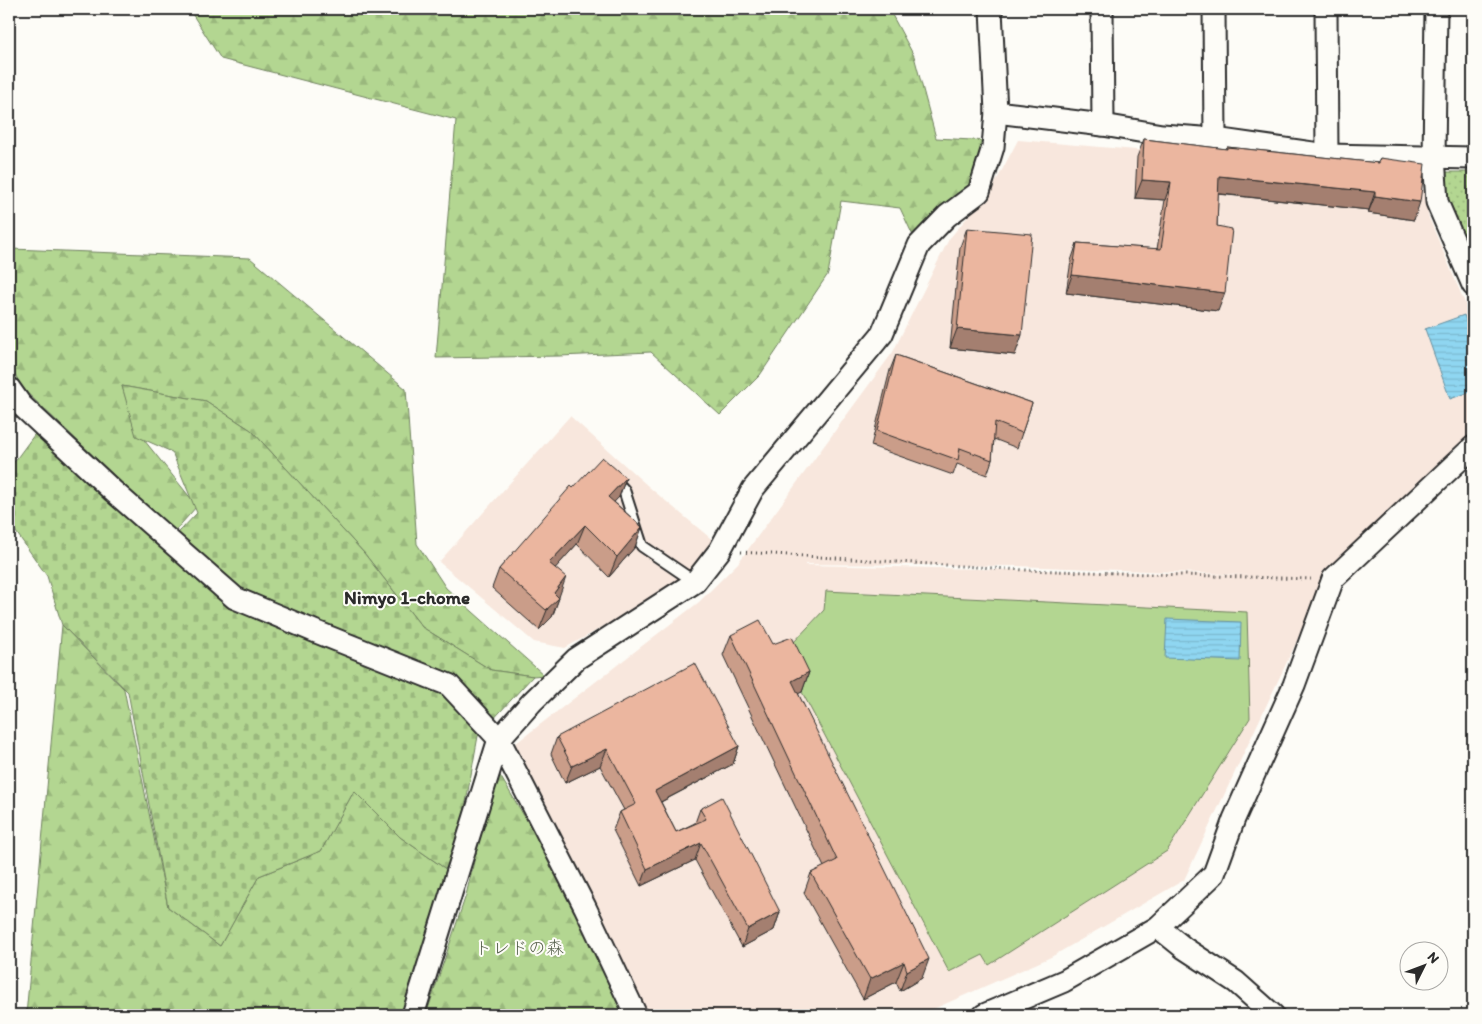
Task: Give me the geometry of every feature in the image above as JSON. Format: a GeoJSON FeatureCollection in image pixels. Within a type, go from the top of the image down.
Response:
{"type":"FeatureCollection","features":[{"type":"Feature","properties":{"kind":"street"},"geometry":{"type":"LineString","coordinates":[[413,1015],[499,739],[532,702],[576,659],[695,582],[720,550],[753,489],[882,334],[919,245],[947,216],[979,192],[993,147],[996,112],[991,9]]}},
{"type":"Feature","properties":{"kind":"street"},"geometry":{"type":"LineString","coordinates":[[1102,9],[1103,126]]}},
{"type":"Feature","properties":{"kind":"street"},"geometry":{"type":"LineString","coordinates":[[1214,9],[1215,139]]}},
{"type":"Feature","properties":{"kind":"street"},"geometry":{"type":"LineString","coordinates":[[1326,9],[1327,155]]}},
{"type":"Feature","properties":{"kind":"street"},"geometry":{"type":"LineString","coordinates":[[1436,9],[1434,157],[1437,202],[1473,285]]}},
{"type":"Feature","properties":{"kind":"street"},"geometry":{"type":"LineString","coordinates":[[996,112],[1327,155],[1473,158]]}},
{"type":"Feature","properties":{"kind":"street"},"geometry":{"type":"LineString","coordinates":[[9,388],[21,405],[113,491],[235,598],[449,685],[499,739],[585,907],[636,1015]]}},
{"type":"Feature","properties":{"kind":"street"},"geometry":{"type":"LineString","coordinates":[[984,1015],[1064,981],[1158,927],[1214,874],[1234,819],[1294,685],[1333,580],[1473,447]]}},
{"type":"Feature","properties":{"kind":"street"},"geometry":{"type":"LineString","coordinates":[[1158,927],[1184,948],[1236,982],[1273,1015]]}},
{"type":"Feature","properties":{"kind":"lane"},"geometry":{"type":"LineString","coordinates":[[604,469],[624,490],[642,546],[695,582]]}},
{"type":"Feature","properties":{"kind":"path"},"geometry":{"type":"LineString","coordinates":[[720,550],[1024,570],[1333,580]]}},
{"type":"Feature","properties":{"kind":"shaded area"},"geometry":{"type":"Polygon","coordinates":[[[1018,140],[1420,174],[1429,218],[1473,322],[1473,434],[1327,577],[1184,880],[1051,957],[920,1015],[648,1015],[511,747],[699,602],[738,563],[893,352],[949,239],[993,187],[1018,140]],[[805,564],[1252,575],[1015,566],[805,564]]]}},
{"type":"Feature","properties":{"kind":"shaded area"},"geometry":{"type":"Polygon","coordinates":[[[570,416],[649,487],[715,542],[691,578],[565,648],[534,642],[439,562],[570,416]]]}},
{"type":"Feature","properties":{"kind":"green space"},"geometry":{"type":"Polygon","coordinates":[[[189,9],[886,9],[891,13],[914,56],[936,138],[990,141],[970,184],[916,242],[900,208],[841,201],[828,274],[760,375],[720,415],[651,352],[436,358],[456,120],[221,59],[189,9]]]}},
{"type":"Feature","properties":{"kind":"green space"},"geometry":{"type":"Polygon","coordinates":[[[1441,172],[1473,172],[1473,275],[1443,203],[1441,172]]]}},
{"type":"Feature","properties":{"kind":"green space"},"geometry":{"type":"Polygon","coordinates":[[[11,249],[250,258],[406,389],[417,544],[446,588],[544,675],[533,676],[491,670],[422,627],[364,553],[251,430],[206,401],[122,386],[136,430],[197,506],[174,532],[22,388],[9,362],[9,251],[11,249]]]}},
{"type":"Feature","properties":{"kind":"green space"},"geometry":{"type":"Polygon","coordinates":[[[122,386],[206,401],[251,430],[364,553],[422,627],[491,670],[533,676],[478,736],[453,874],[400,837],[354,791],[321,851],[259,876],[220,946],[168,907],[128,692],[62,625],[47,576],[9,522],[9,469],[37,431],[164,548],[197,513],[172,452],[136,436],[122,386]]]}},
{"type":"Feature","properties":{"kind":"green space"},"geometry":{"type":"Polygon","coordinates":[[[826,591],[1247,612],[1250,718],[1167,851],[989,965],[983,955],[949,972],[802,692],[807,669],[793,643],[824,610],[826,591]]]}},
{"type":"Feature","properties":{"kind":"green space"},"geometry":{"type":"Polygon","coordinates":[[[62,625],[124,689],[168,907],[220,946],[259,876],[321,851],[354,791],[400,837],[453,874],[403,1015],[26,1015],[62,625]]]}},
{"type":"Feature","properties":{"kind":"green space","name":"トレドの森"},"geometry":{"type":"Polygon","coordinates":[[[496,769],[547,854],[628,1015],[426,1015],[466,895],[496,769]]]}},
{"type":"Feature","properties":{"kind":"water"},"geometry":{"type":"Polygon","coordinates":[[[1464,315],[1473,341],[1473,391],[1450,399],[1425,329],[1464,315]]]}},
{"type":"Feature","properties":{"kind":"water"},"geometry":{"type":"Polygon","coordinates":[[[1167,619],[1241,622],[1240,661],[1165,658],[1167,619]]]}},
{"type":"Feature","properties":{"kind":"building"},"geometry":{"type":"Polygon","coordinates":[[[1144,139],[1227,149],[1227,147],[1379,163],[1380,158],[1425,164],[1420,202],[1375,196],[1375,192],[1219,176],[1217,226],[1232,229],[1225,293],[1072,275],[1077,243],[1161,249],[1171,182],[1142,180],[1144,139]]]}},
{"type":"Feature","properties":{"kind":"building"},"geometry":{"type":"Polygon","coordinates":[[[967,228],[1032,234],[1022,335],[957,329],[967,228]]]}},
{"type":"Feature","properties":{"kind":"building"},"geometry":{"type":"Polygon","coordinates":[[[896,355],[1032,403],[1022,433],[995,422],[992,460],[960,448],[958,460],[877,431],[896,355]]]}},
{"type":"Feature","properties":{"kind":"building"},"geometry":{"type":"Polygon","coordinates":[[[602,457],[626,478],[608,497],[642,527],[617,557],[585,525],[549,563],[566,577],[554,593],[559,598],[546,610],[499,569],[571,486],[573,488],[602,457]]]}},
{"type":"Feature","properties":{"kind":"building"},"geometry":{"type":"Polygon","coordinates":[[[760,620],[773,644],[792,637],[809,672],[792,681],[929,959],[907,971],[904,962],[870,979],[811,873],[837,860],[731,635],[760,620]]]}},
{"type":"Feature","properties":{"kind":"building"},"geometry":{"type":"Polygon","coordinates":[[[695,663],[739,746],[655,791],[676,832],[706,819],[700,809],[722,797],[780,912],[748,929],[701,843],[647,869],[620,812],[636,804],[607,749],[572,766],[557,737],[695,663]]]}},
{"type":"Feature","properties":{"kind":"district","name":"Nimyo 1-chome"},"geometry":{"type":"Point","coordinates":[407,597]}}]}
